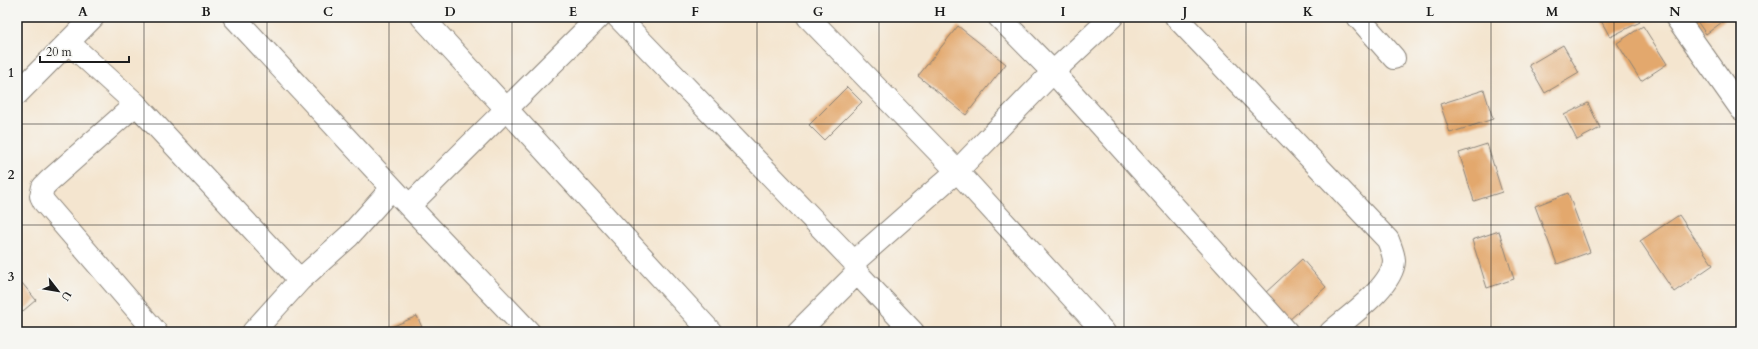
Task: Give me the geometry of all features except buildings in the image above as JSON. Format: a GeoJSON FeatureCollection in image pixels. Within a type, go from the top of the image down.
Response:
{"type":"FeatureCollection","features":[{"type":"Feature","properties":{"kind":"street"},"geometry":{"type":"LineString","coordinates":[[19,89],[68,43],[93,17]]}},
{"type":"Feature","properties":{"kind":"street"},"geometry":{"type":"LineString","coordinates":[[234,17],[392,188],[529,332]]}},
{"type":"Feature","properties":{"kind":"street"},"geometry":{"type":"LineString","coordinates":[[422,17],[711,332]]}},
{"type":"Feature","properties":{"kind":"street"},"geometry":{"type":"LineString","coordinates":[[409,206],[599,17]]}},
{"type":"Feature","properties":{"kind":"street"},"geometry":{"type":"LineString","coordinates":[[618,17],[856,267],[913,332]]}},
{"type":"Feature","properties":{"kind":"street"},"geometry":{"type":"LineString","coordinates":[[808,17],[957,170],[1104,332]]}},
{"type":"Feature","properties":{"kind":"street"},"geometry":{"type":"LineString","coordinates":[[999,17],[1053,72],[1287,332]]}},
{"type":"Feature","properties":{"kind":"street"},"geometry":{"type":"LineString","coordinates":[[798,332],[856,267],[957,170],[1053,72],[1112,17]]}},
{"type":"Feature","properties":{"kind":"street"},"geometry":{"type":"LineString","coordinates":[[1176,17],[1388,240],[1394,260],[1392,271],[1384,284],[1331,332]]}},
{"type":"Feature","properties":{"kind":"street"},"geometry":{"type":"LineString","coordinates":[[1358,17],[1394,58]]}},
{"type":"Feature","properties":{"kind":"street"},"geometry":{"type":"LineString","coordinates":[[1676,17],[1741,109]]}},
{"type":"Feature","properties":{"kind":"street"},"geometry":{"type":"LineString","coordinates":[[68,43],[136,104],[300,280]]}},
{"type":"Feature","properties":{"kind":"street"},"geometry":{"type":"LineString","coordinates":[[136,104],[49,181],[43,188],[41,196],[44,202],[156,332]]}},
{"type":"Feature","properties":{"kind":"street"},"geometry":{"type":"LineString","coordinates":[[253,332],[300,280],[349,236],[392,188]]}}]}
